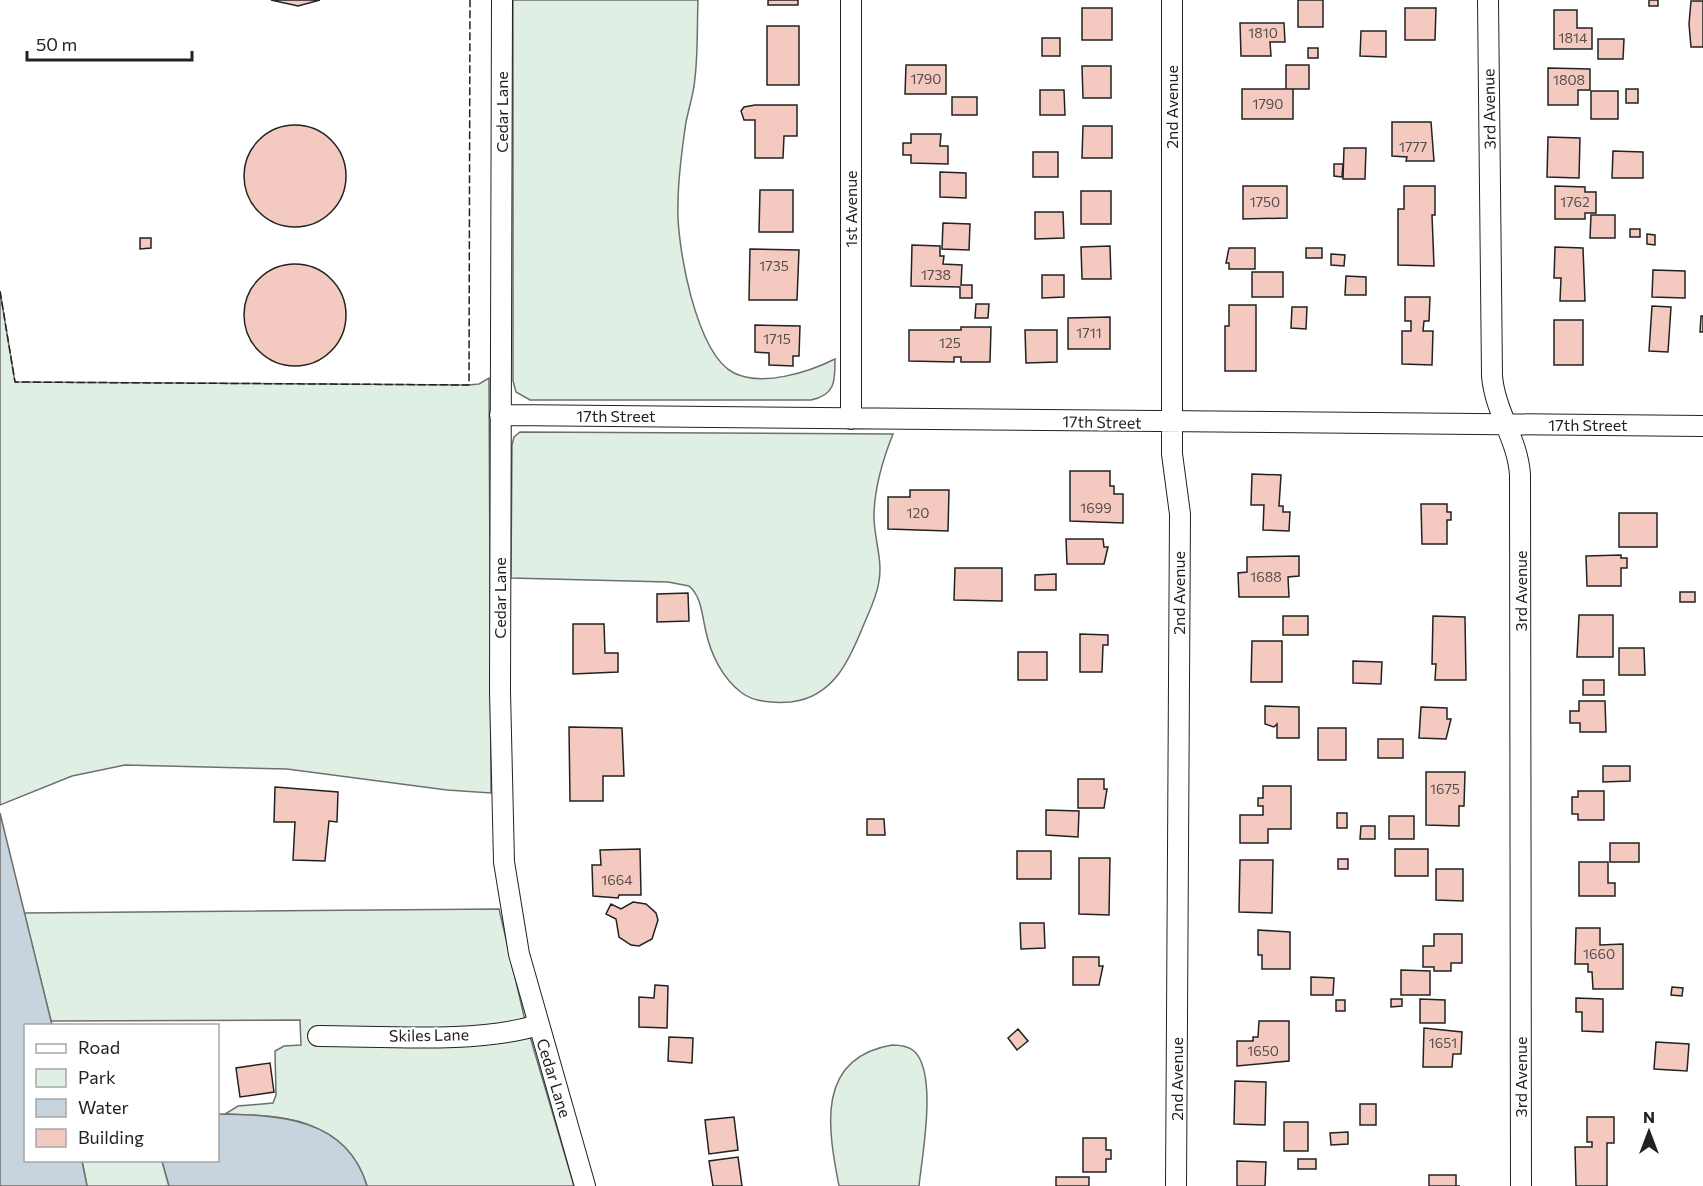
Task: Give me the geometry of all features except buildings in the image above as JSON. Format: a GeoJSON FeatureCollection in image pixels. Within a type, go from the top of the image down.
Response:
{"type":"FeatureCollection","features":[{"type":"Feature","properties":{"kind":"street","name":"Cedar Lane"},"geometry":{"type":"LineString","coordinates":[[502,0],[500,415],[502,831],[515,933],[538,1025],[585,1186]]}},
{"type":"Feature","properties":{"kind":"street","name":"1st Avenue"},"geometry":{"type":"LineString","coordinates":[[851,0],[851,418]]}},
{"type":"Feature","properties":{"kind":"street","name":"2nd Avenue"},"geometry":{"type":"LineString","coordinates":[[1172,0],[1172,423],[1173,463],[1180,514],[1176,1186]]}},
{"type":"Feature","properties":{"kind":"street","name":"3rd Avenue"},"geometry":{"type":"LineString","coordinates":[[1488,0],[1492,376],[1497,404],[1516,450],[1520,475],[1521,1186]]}},
{"type":"Feature","properties":{"kind":"street","name":"17th Street"},"geometry":{"type":"LineString","coordinates":[[500,415],[1172,423],[1703,426]]}},
{"type":"Feature","properties":{"kind":"street","name":"Skiles Lane"},"geometry":{"type":"LineString","coordinates":[[318,1036],[486,1034],[514,1032],[538,1025]]}},
{"type":"Feature","properties":{"kind":"green space"},"geometry":{"type":"Polygon","coordinates":[[[513,0],[698,0],[695,78],[679,173],[678,222],[685,270],[699,322],[709,344],[721,362],[734,373],[746,377],[758,379],[786,376],[812,369],[835,359],[835,374],[830,390],[819,398],[811,400],[530,400],[516,392],[513,381],[513,0]]]}},
{"type":"Feature","properties":{"kind":"green space"},"geometry":{"type":"Polygon","coordinates":[[[0,291],[15,382],[469,385],[479,384],[489,378],[491,793],[447,790],[287,769],[125,765],[72,776],[0,805],[0,291]]]}},
{"type":"Feature","properties":{"kind":"green space"},"geometry":{"type":"Polygon","coordinates":[[[520,432],[893,434],[876,492],[874,522],[880,564],[878,587],[853,650],[838,674],[819,693],[806,699],[791,702],[766,702],[753,699],[735,687],[719,666],[708,641],[699,601],[689,586],[668,582],[511,578],[512,445],[514,437],[520,432]]]}},
{"type":"Feature","properties":{"kind":"green space"},"geometry":{"type":"Polygon","coordinates":[[[499,909],[524,1016],[574,1186],[367,1186],[358,1168],[338,1144],[310,1125],[278,1117],[225,1114],[238,1106],[273,1103],[276,1095],[275,1051],[284,1046],[301,1045],[300,1020],[51,1021],[24,913],[499,909]]]}},
{"type":"Feature","properties":{"kind":"green space"},"geometry":{"type":"Polygon","coordinates":[[[892,1045],[904,1046],[914,1051],[921,1062],[925,1077],[927,1116],[919,1186],[839,1186],[831,1120],[832,1099],[838,1080],[850,1064],[867,1052],[892,1045]]]}},
{"type":"Feature","properties":{"kind":"green space"},"geometry":{"type":"Polygon","coordinates":[[[82,1162],[162,1162],[169,1186],[87,1186],[82,1162]]]}},
{"type":"Feature","properties":{"kind":"water"},"geometry":{"type":"Polygon","coordinates":[[[0,813],[52,1024],[24,1024],[24,1162],[82,1162],[87,1186],[0,1186],[0,813]]]}},
{"type":"Feature","properties":{"kind":"water"},"geometry":{"type":"Polygon","coordinates":[[[219,1114],[286,1119],[308,1124],[327,1133],[344,1146],[357,1163],[367,1186],[169,1186],[162,1162],[219,1162],[219,1114]]]}},
{"type":"Feature","properties":{"kind":"fence"},"geometry":{"type":"LineString","coordinates":[[0,291],[15,382],[469,385],[470,0]]}}]}
